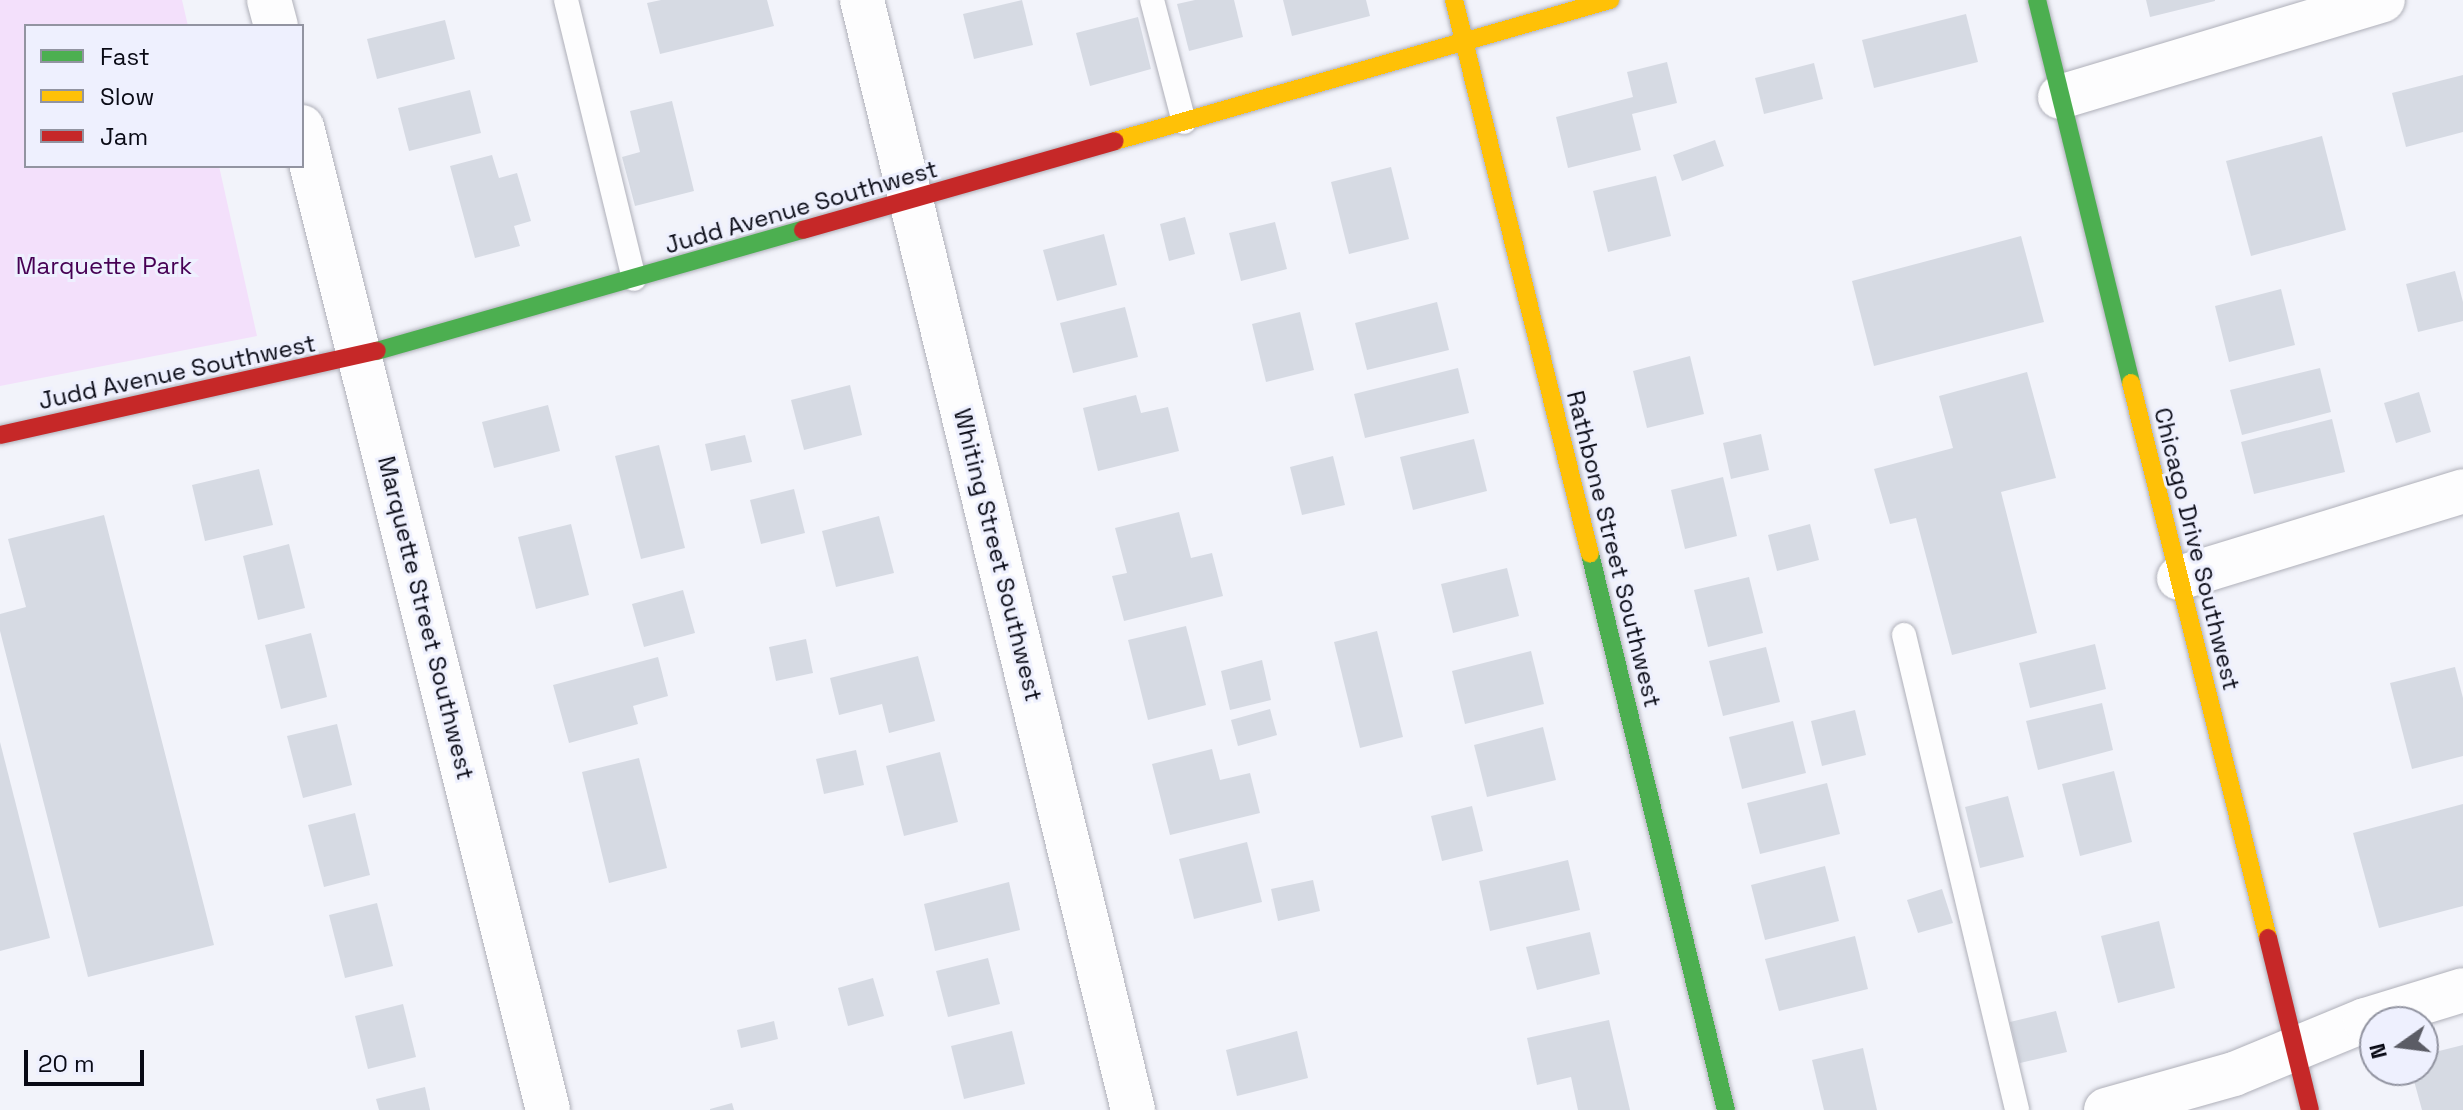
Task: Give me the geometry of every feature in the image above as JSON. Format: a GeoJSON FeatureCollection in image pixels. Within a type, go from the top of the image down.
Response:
{"type":"FeatureCollection","features":[{"type":"Feature","properties":{"kind":"street"},"geometry":{"type":"LineString","coordinates":[[269,0],[275,24]]}},
{"type":"Feature","properties":{"kind":"street","name":"Whiting Street Southwest"},"geometry":{"type":"LineString","coordinates":[[862,0],[1133,1110]]}},
{"type":"Feature","properties":{"kind":"street","name":"Rathbone Street Southwest"},"geometry":{"type":"LineString","coordinates":[[1454,0],[1726,1110]]}},
{"type":"Feature","properties":{"kind":"street","name":"Judd Avenue Southwest"},"geometry":{"type":"LineString","coordinates":[[0,435],[361,356],[1610,0]]}},
{"type":"Feature","properties":{"kind":"street","name":"Chicago Drive Southwest"},"geometry":{"type":"LineString","coordinates":[[2037,0],[2310,1110]]}},
{"type":"Feature","properties":{"kind":"street"},"geometry":{"type":"LineString","coordinates":[[2060,97],[2383,0]]}},
{"type":"Feature","properties":{"kind":"street","name":"Marquette Street Southwest"},"geometry":{"type":"LineString","coordinates":[[304,135],[548,1110]]}},
{"type":"Feature","properties":{"kind":"street"},"geometry":{"type":"LineString","coordinates":[[2179,578],[2463,491]]}},
{"type":"Feature","properties":{"kind":"street"},"geometry":{"type":"LineString","coordinates":[[2106,1110],[2234,1074],[2365,1020],[2463,990]]}},
{"type":"Feature","properties":{"kind":"lane"},"geometry":{"type":"LineString","coordinates":[[566,0],[634,279]]}},
{"type":"Feature","properties":{"kind":"lane"},"geometry":{"type":"LineString","coordinates":[[1152,0],[1184,122]]}},
{"type":"Feature","properties":{"kind":"lane"},"geometry":{"type":"LineString","coordinates":[[1904,635],[2017,1110]]}},
{"type":"Feature","properties":{"kind":"green space","name":"Marquette Park"},"geometry":{"type":"Polygon","coordinates":[[[0,0],[182,0],[188,24],[24,24],[24,168],[219,168],[257,336],[0,386],[0,0]]]}},
{"type":"Feature","properties":{"kind":"building"},"geometry":{"type":"Polygon","coordinates":[[[661,0],[767,0],[774,26],[660,54],[647,3],[661,0]]]}},
{"type":"Feature","properties":{"kind":"building"},"geometry":{"type":"Polygon","coordinates":[[[1022,0],[1033,45],[974,59],[963,14],[1022,0]]]}},
{"type":"Feature","properties":{"kind":"building"},"geometry":{"type":"Polygon","coordinates":[[[1195,0],[1234,0],[1243,37],[1189,51],[1177,4],[1195,0]]]}},
{"type":"Feature","properties":{"kind":"building"},"geometry":{"type":"Polygon","coordinates":[[[1283,0],[1366,0],[1370,16],[1292,36],[1283,0]]]}},
{"type":"Feature","properties":{"kind":"building"},"geometry":{"type":"Polygon","coordinates":[[[2146,0],[2215,0],[2215,1],[2150,17],[2146,0]]]}},
{"type":"Feature","properties":{"kind":"building"},"geometry":{"type":"Polygon","coordinates":[[[1966,14],[1978,62],[1874,88],[1862,40],[1966,14]]]}},
{"type":"Feature","properties":{"kind":"building"},"geometry":{"type":"Polygon","coordinates":[[[1138,17],[1151,69],[1090,86],[1076,33],[1138,17]]]}},
{"type":"Feature","properties":{"kind":"building"},"geometry":{"type":"Polygon","coordinates":[[[445,20],[455,59],[377,79],[367,39],[445,20]]]}},
{"type":"Feature","properties":{"kind":"building"},"geometry":{"type":"Polygon","coordinates":[[[1667,62],[1677,103],[1632,114],[1641,150],[1568,168],[1556,117],[1633,97],[1627,72],[1667,62]]]}},
{"type":"Feature","properties":{"kind":"building"},"geometry":{"type":"Polygon","coordinates":[[[1814,63],[1823,99],[1764,114],[1755,78],[1814,63]]]}},
{"type":"Feature","properties":{"kind":"building"},"geometry":{"type":"Polygon","coordinates":[[[2463,75],[2463,132],[2406,147],[2392,93],[2463,75]]]}},
{"type":"Feature","properties":{"kind":"building"},"geometry":{"type":"Polygon","coordinates":[[[470,90],[481,133],[409,151],[398,108],[470,90]]]}},
{"type":"Feature","properties":{"kind":"building"},"geometry":{"type":"Polygon","coordinates":[[[672,101],[694,191],[635,206],[622,157],[640,152],[630,111],[672,101]]]}},
{"type":"Feature","properties":{"kind":"building"},"geometry":{"type":"Polygon","coordinates":[[[2322,136],[2346,230],[2251,256],[2226,161],[2322,136]]]}},
{"type":"Feature","properties":{"kind":"building"},"geometry":{"type":"Polygon","coordinates":[[[1715,140],[1724,166],[1682,181],[1673,155],[1715,140]]]}},
{"type":"Feature","properties":{"kind":"building"},"geometry":{"type":"Polygon","coordinates":[[[492,155],[499,178],[517,173],[531,221],[514,226],[520,246],[475,258],[450,166],[492,155]]]}},
{"type":"Feature","properties":{"kind":"building"},"geometry":{"type":"Polygon","coordinates":[[[1391,167],[1409,239],[1349,254],[1331,182],[1391,167]]]}},
{"type":"Feature","properties":{"kind":"building"},"geometry":{"type":"Polygon","coordinates":[[[1656,176],[1671,236],[1608,252],[1593,191],[1656,176]]]}},
{"type":"Feature","properties":{"kind":"building"},"geometry":{"type":"Polygon","coordinates":[[[1185,217],[1195,254],[1169,261],[1160,224],[1185,217]]]}},
{"type":"Feature","properties":{"kind":"building"},"geometry":{"type":"Polygon","coordinates":[[[1275,222],[1287,269],[1241,281],[1229,233],[1275,222]]]}},
{"type":"Feature","properties":{"kind":"building"},"geometry":{"type":"Polygon","coordinates":[[[1104,234],[1117,285],[1057,301],[1043,250],[1104,234]]]}},
{"type":"Feature","properties":{"kind":"building"},"geometry":{"type":"Polygon","coordinates":[[[2021,236],[2044,322],[1874,366],[1852,281],[2021,236]]]}},
{"type":"Feature","properties":{"kind":"building"},"geometry":{"type":"Polygon","coordinates":[[[2455,271],[2463,302],[2463,321],[2418,332],[2406,284],[2455,271]]]}},
{"type":"Feature","properties":{"kind":"building"},"geometry":{"type":"Polygon","coordinates":[[[2281,289],[2295,345],[2229,362],[2215,306],[2281,289]]]}},
{"type":"Feature","properties":{"kind":"building"},"geometry":{"type":"Polygon","coordinates":[[[1437,302],[1449,350],[1367,370],[1355,323],[1437,302]]]}},
{"type":"Feature","properties":{"kind":"building"},"geometry":{"type":"Polygon","coordinates":[[[1125,307],[1138,357],[1073,373],[1060,323],[1125,307]]]}},
{"type":"Feature","properties":{"kind":"building"},"geometry":{"type":"Polygon","coordinates":[[[1300,312],[1314,370],[1266,382],[1252,324],[1300,312]]]}},
{"type":"Feature","properties":{"kind":"building"},"geometry":{"type":"Polygon","coordinates":[[[1690,356],[1704,414],[1647,428],[1633,371],[1690,356]]]}},
{"type":"Feature","properties":{"kind":"building"},"geometry":{"type":"Polygon","coordinates":[[[1458,368],[1469,413],[1365,438],[1354,394],[1458,368]]]}},
{"type":"Feature","properties":{"kind":"building"},"geometry":{"type":"Polygon","coordinates":[[[2320,368],[2331,412],[2242,435],[2230,390],[2320,368]]]}},
{"type":"Feature","properties":{"kind":"building"},"geometry":{"type":"Polygon","coordinates":[[[2027,372],[2056,478],[2001,492],[2037,633],[1952,655],[1916,518],[1890,524],[1874,469],[1953,448],[1939,396],[2027,372]]]}},
{"type":"Feature","properties":{"kind":"building"},"geometry":{"type":"Polygon","coordinates":[[[850,385],[862,435],[804,450],[791,400],[850,385]]]}},
{"type":"Feature","properties":{"kind":"building"},"geometry":{"type":"Polygon","coordinates":[[[2419,392],[2431,432],[2396,443],[2384,403],[2419,392]]]}},
{"type":"Feature","properties":{"kind":"building"},"geometry":{"type":"Polygon","coordinates":[[[1136,395],[1141,413],[1168,407],[1179,451],[1098,471],[1083,408],[1136,395]]]}},
{"type":"Feature","properties":{"kind":"building"},"geometry":{"type":"Polygon","coordinates":[[[548,405],[560,451],[494,468],[482,422],[548,405]]]}},
{"type":"Feature","properties":{"kind":"building"},"geometry":{"type":"Polygon","coordinates":[[[2332,419],[2345,472],[2254,494],[2241,442],[2332,419]]]}},
{"type":"Feature","properties":{"kind":"building"},"geometry":{"type":"Polygon","coordinates":[[[1761,434],[1769,470],[1731,479],[1723,443],[1761,434]]]}},
{"type":"Feature","properties":{"kind":"building"},"geometry":{"type":"Polygon","coordinates":[[[745,435],[752,462],[711,471],[705,444],[745,435]]]}},
{"type":"Feature","properties":{"kind":"building"},"geometry":{"type":"Polygon","coordinates":[[[1474,439],[1487,491],[1413,510],[1400,457],[1474,439]]]}},
{"type":"Feature","properties":{"kind":"building"},"geometry":{"type":"Polygon","coordinates":[[[659,445],[685,548],[641,559],[615,456],[659,445]]]}},
{"type":"Feature","properties":{"kind":"building"},"geometry":{"type":"Polygon","coordinates":[[[1333,456],[1345,505],[1302,515],[1290,467],[1333,456]]]}},
{"type":"Feature","properties":{"kind":"building"},"geometry":{"type":"Polygon","coordinates":[[[259,469],[273,525],[205,541],[192,485],[259,469]]]}},
{"type":"Feature","properties":{"kind":"building"},"geometry":{"type":"Polygon","coordinates":[[[1723,477],[1737,536],[1685,549],[1671,490],[1723,477]]]}},
{"type":"Feature","properties":{"kind":"building"},"geometry":{"type":"Polygon","coordinates":[[[794,489],[805,533],[761,544],[750,500],[794,489]]]}},
{"type":"Feature","properties":{"kind":"building"},"geometry":{"type":"Polygon","coordinates":[[[1179,512],[1191,558],[1212,553],[1223,596],[1124,621],[1112,576],[1127,573],[1115,528],[1179,512]]]}},
{"type":"Feature","properties":{"kind":"building"},"geometry":{"type":"Polygon","coordinates":[[[104,515],[214,945],[88,977],[0,631],[0,614],[26,607],[8,539],[104,515]]]}},
{"type":"Feature","properties":{"kind":"building"},"geometry":{"type":"Polygon","coordinates":[[[879,516],[894,573],[836,587],[822,531],[879,516]]]}},
{"type":"Feature","properties":{"kind":"building"},"geometry":{"type":"Polygon","coordinates":[[[571,524],[589,595],[536,609],[518,537],[571,524]]]}},
{"type":"Feature","properties":{"kind":"building"},"geometry":{"type":"Polygon","coordinates":[[[1810,524],[1819,560],[1777,571],[1768,535],[1810,524]]]}},
{"type":"Feature","properties":{"kind":"building"},"geometry":{"type":"Polygon","coordinates":[[[289,544],[305,608],[258,620],[243,556],[289,544]]]}},
{"type":"Feature","properties":{"kind":"building"},"geometry":{"type":"Polygon","coordinates":[[[1507,568],[1519,616],[1453,633],[1441,584],[1507,568]]]}},
{"type":"Feature","properties":{"kind":"building"},"geometry":{"type":"Polygon","coordinates":[[[1749,577],[1763,633],[1708,647],[1694,590],[1749,577]]]}},
{"type":"Feature","properties":{"kind":"building"},"geometry":{"type":"Polygon","coordinates":[[[683,590],[695,633],[644,647],[632,604],[683,590]]]}},
{"type":"Feature","properties":{"kind":"building"},"geometry":{"type":"Polygon","coordinates":[[[1186,626],[1206,705],[1148,720],[1128,640],[1186,626]]]}},
{"type":"Feature","properties":{"kind":"building"},"geometry":{"type":"Polygon","coordinates":[[[1377,631],[1403,737],[1360,748],[1334,642],[1377,631]]]}},
{"type":"Feature","properties":{"kind":"building"},"geometry":{"type":"Polygon","coordinates":[[[311,633],[327,697],[281,709],[265,645],[311,633]]]}},
{"type":"Feature","properties":{"kind":"building"},"geometry":{"type":"Polygon","coordinates":[[[806,639],[813,673],[776,681],[769,647],[806,639]]]}},
{"type":"Feature","properties":{"kind":"building"},"geometry":{"type":"Polygon","coordinates":[[[2095,644],[2106,689],[2030,708],[2019,663],[2095,644]]]}},
{"type":"Feature","properties":{"kind":"building"},"geometry":{"type":"Polygon","coordinates":[[[1766,647],[1780,702],[1723,716],[1709,661],[1766,647]]]}},
{"type":"Feature","properties":{"kind":"building"},"geometry":{"type":"Polygon","coordinates":[[[1531,651],[1544,704],[1465,724],[1452,671],[1531,651]]]}},
{"type":"Feature","properties":{"kind":"building"},"geometry":{"type":"Polygon","coordinates":[[[918,656],[935,721],[889,733],[882,704],[839,715],[830,678],[918,656]]]}},
{"type":"Feature","properties":{"kind":"building"},"geometry":{"type":"Polygon","coordinates":[[[658,657],[668,696],[633,706],[638,724],[569,743],[553,685],[658,657]]]}},
{"type":"Feature","properties":{"kind":"building"},"geometry":{"type":"Polygon","coordinates":[[[1262,660],[1271,700],[1230,710],[1221,671],[1262,660]]]}},
{"type":"Feature","properties":{"kind":"building"},"geometry":{"type":"Polygon","coordinates":[[[2455,667],[2463,698],[2463,756],[2412,769],[2390,683],[2455,667]]]}},
{"type":"Feature","properties":{"kind":"building"},"geometry":{"type":"Polygon","coordinates":[[[2102,703],[2113,750],[2038,770],[2026,721],[2102,703]]]}},
{"type":"Feature","properties":{"kind":"building"},"geometry":{"type":"Polygon","coordinates":[[[1270,709],[1277,735],[1238,746],[1231,720],[1270,709]]]}},
{"type":"Feature","properties":{"kind":"building"},"geometry":{"type":"Polygon","coordinates":[[[1855,710],[1866,755],[1822,766],[1811,721],[1855,710]]]}},
{"type":"Feature","properties":{"kind":"building"},"geometry":{"type":"Polygon","coordinates":[[[1793,721],[1806,773],[1742,789],[1729,737],[1793,721]]]}},
{"type":"Feature","properties":{"kind":"building"},"geometry":{"type":"Polygon","coordinates":[[[337,724],[352,785],[303,798],[287,736],[337,724]]]}},
{"type":"Feature","properties":{"kind":"building"},"geometry":{"type":"Polygon","coordinates":[[[1543,727],[1556,780],[1487,797],[1474,745],[1543,727]]]}},
{"type":"Feature","properties":{"kind":"building"},"geometry":{"type":"Polygon","coordinates":[[[0,742],[50,938],[0,951],[0,742]]]}},
{"type":"Feature","properties":{"kind":"building"},"geometry":{"type":"Polygon","coordinates":[[[1212,749],[1220,780],[1250,773],[1260,813],[1170,835],[1152,764],[1212,749]]]}},
{"type":"Feature","properties":{"kind":"building"},"geometry":{"type":"Polygon","coordinates":[[[856,750],[864,785],[824,794],[816,759],[856,750]]]}},
{"type":"Feature","properties":{"kind":"building"},"geometry":{"type":"Polygon","coordinates":[[[940,752],[958,822],[904,836],[886,766],[940,752]]]}},
{"type":"Feature","properties":{"kind":"building"},"geometry":{"type":"Polygon","coordinates":[[[639,758],[667,868],[609,883],[582,772],[639,758]]]}},
{"type":"Feature","properties":{"kind":"building"},"geometry":{"type":"Polygon","coordinates":[[[2114,771],[2132,842],[2080,856],[2062,784],[2114,771]]]}},
{"type":"Feature","properties":{"kind":"building"},"geometry":{"type":"Polygon","coordinates":[[[1827,783],[1840,834],[1760,854],[1747,803],[1827,783]]]}},
{"type":"Feature","properties":{"kind":"building"},"geometry":{"type":"Polygon","coordinates":[[[2008,796],[2024,857],[1980,868],[1965,807],[2008,796]]]}},
{"type":"Feature","properties":{"kind":"building"},"geometry":{"type":"Polygon","coordinates":[[[2463,804],[2463,906],[2379,928],[2353,833],[2463,804]]]}},
{"type":"Feature","properties":{"kind":"building"},"geometry":{"type":"Polygon","coordinates":[[[1472,806],[1483,851],[1442,861],[1431,816],[1472,806]]]}},
{"type":"Feature","properties":{"kind":"building"},"geometry":{"type":"Polygon","coordinates":[[[355,813],[370,875],[324,887],[308,825],[355,813]]]}},
{"type":"Feature","properties":{"kind":"building"},"geometry":{"type":"Polygon","coordinates":[[[1247,842],[1262,902],[1194,919],[1179,859],[1247,842]]]}},
{"type":"Feature","properties":{"kind":"building"},"geometry":{"type":"Polygon","coordinates":[[[1568,860],[1580,910],[1490,931],[1479,881],[1568,860]]]}},
{"type":"Feature","properties":{"kind":"building"},"geometry":{"type":"Polygon","coordinates":[[[1825,866],[1839,921],[1765,940],[1751,885],[1825,866]]]}},
{"type":"Feature","properties":{"kind":"building"},"geometry":{"type":"Polygon","coordinates":[[[1313,880],[1320,911],[1278,921],[1271,889],[1313,880]]]}},
{"type":"Feature","properties":{"kind":"building"},"geometry":{"type":"Polygon","coordinates":[[[1009,882],[1020,930],[935,951],[924,904],[1009,882]]]}},
{"type":"Feature","properties":{"kind":"building"},"geometry":{"type":"Polygon","coordinates":[[[1942,889],[1953,923],[1918,933],[1907,900],[1942,889]]]}},
{"type":"Feature","properties":{"kind":"building"},"geometry":{"type":"Polygon","coordinates":[[[377,903],[393,966],[345,978],[329,915],[377,903]]]}},
{"type":"Feature","properties":{"kind":"building"},"geometry":{"type":"Polygon","coordinates":[[[2159,921],[2175,988],[2118,1003],[2101,936],[2159,921]]]}},
{"type":"Feature","properties":{"kind":"building"},"geometry":{"type":"Polygon","coordinates":[[[1590,932],[1600,974],[1537,990],[1526,947],[1590,932]]]}},
{"type":"Feature","properties":{"kind":"building"},"geometry":{"type":"Polygon","coordinates":[[[1855,936],[1868,989],[1779,1011],[1765,959],[1855,936]]]}},
{"type":"Feature","properties":{"kind":"building"},"geometry":{"type":"Polygon","coordinates":[[[988,958],[1000,1004],[948,1017],[936,971],[988,958]]]}},
{"type":"Feature","properties":{"kind":"building"},"geometry":{"type":"Polygon","coordinates":[[[873,978],[884,1016],[848,1026],[838,988],[873,978]]]}},
{"type":"Feature","properties":{"kind":"building"},"geometry":{"type":"Polygon","coordinates":[[[403,1004],[416,1057],[368,1069],[355,1016],[403,1004]]]}},
{"type":"Feature","properties":{"kind":"building"},"geometry":{"type":"Polygon","coordinates":[[[2056,1011],[2067,1052],[2020,1063],[2010,1022],[2056,1011]]]}},
{"type":"Feature","properties":{"kind":"building"},"geometry":{"type":"Polygon","coordinates":[[[1609,1020],[1630,1110],[1578,1110],[1571,1077],[1537,1085],[1527,1038],[1609,1020]]]}},
{"type":"Feature","properties":{"kind":"building"},"geometry":{"type":"Polygon","coordinates":[[[774,1021],[778,1039],[741,1048],[737,1030],[774,1021]]]}},
{"type":"Feature","properties":{"kind":"building"},"geometry":{"type":"Polygon","coordinates":[[[1012,1031],[1025,1084],[964,1099],[951,1046],[1012,1031]]]}},
{"type":"Feature","properties":{"kind":"building"},"geometry":{"type":"Polygon","coordinates":[[[1297,1031],[1308,1078],[1237,1096],[1226,1050],[1297,1031]]]}},
{"type":"Feature","properties":{"kind":"building"},"geometry":{"type":"Polygon","coordinates":[[[2463,1045],[2463,1110],[2422,1110],[2415,1086],[2439,1086],[2439,1051],[2463,1045]]]}},
{"type":"Feature","properties":{"kind":"building"},"geometry":{"type":"Polygon","coordinates":[[[1863,1048],[1877,1110],[1824,1110],[1812,1060],[1863,1048]]]}},
{"type":"Feature","properties":{"kind":"building"},"geometry":{"type":"Polygon","coordinates":[[[425,1087],[430,1110],[379,1110],[376,1099],[425,1087]]]}},
{"type":"Feature","properties":{"kind":"building"},"geometry":{"type":"Polygon","coordinates":[[[732,1103],[734,1110],[710,1110],[710,1109],[732,1103]]]}},
{"type":"Feature","properties":{"kind":"traffic: fast"},"geometry":{"type":"LineString","coordinates":[[2037,0],[2131,383]]}},
{"type":"Feature","properties":{"kind":"traffic: fast"},"geometry":{"type":"LineString","coordinates":[[377,351],[803,230]]}},
{"type":"Feature","properties":{"kind":"traffic: fast"},"geometry":{"type":"LineString","coordinates":[[1590,554],[1726,1110]]}},
{"type":"Feature","properties":{"kind":"traffic: slow"},"geometry":{"type":"LineString","coordinates":[[1454,0],[1590,554]]}},
{"type":"Feature","properties":{"kind":"traffic: slow"},"geometry":{"type":"LineString","coordinates":[[1115,141],[1610,0]]}},
{"type":"Feature","properties":{"kind":"traffic: slow"},"geometry":{"type":"LineString","coordinates":[[2131,383],[2268,938]]}},
{"type":"Feature","properties":{"kind":"traffic: jam"},"geometry":{"type":"LineString","coordinates":[[803,230],[1115,141]]}},
{"type":"Feature","properties":{"kind":"traffic: jam"},"geometry":{"type":"LineString","coordinates":[[0,435],[377,351]]}},
{"type":"Feature","properties":{"kind":"traffic: jam"},"geometry":{"type":"LineString","coordinates":[[2268,938],[2310,1110]]}}]}
